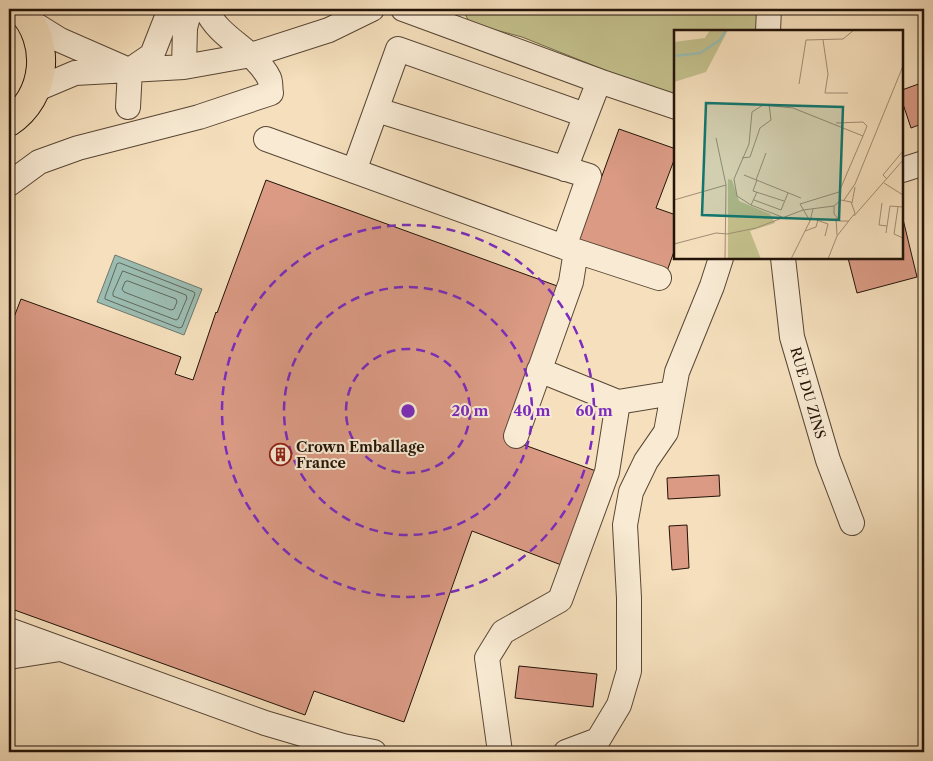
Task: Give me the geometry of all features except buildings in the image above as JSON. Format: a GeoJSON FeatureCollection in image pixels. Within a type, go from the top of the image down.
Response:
{"type":"FeatureCollection","features":[{"type":"Feature","properties":{"kind":"main road"},"geometry":{"type":"LineString","coordinates":[[9,122],[26,106],[36,88],[42,62],[39,41],[24,12]]}},
{"type":"Feature","properties":{"kind":"street"},"geometry":{"type":"LineString","coordinates":[[130,70],[152,55],[170,9]]}},
{"type":"Feature","properties":{"kind":"street"},"geometry":{"type":"LineString","coordinates":[[184,67],[185,28],[190,9]]}},
{"type":"Feature","properties":{"kind":"street"},"geometry":{"type":"LineString","coordinates":[[9,184],[39,162],[78,148],[199,117],[271,94],[270,79],[251,55],[227,37],[206,9]]}},
{"type":"Feature","properties":{"kind":"street"},"geometry":{"type":"LineString","coordinates":[[36,88],[75,73],[184,67],[251,55],[329,30],[372,9]]}},
{"type":"Feature","properties":{"kind":"street"},"geometry":{"type":"LineString","coordinates":[[403,9],[674,107]]}},
{"type":"Feature","properties":{"kind":"street"},"geometry":{"type":"LineString","coordinates":[[768,30],[769,9]]}},
{"type":"Feature","properties":{"kind":"street"},"geometry":{"type":"LineString","coordinates":[[24,12],[67,44],[130,70]]}},
{"type":"Feature","properties":{"kind":"street"},"geometry":{"type":"LineString","coordinates":[[354,171],[398,49],[585,115]]}},
{"type":"Feature","properties":{"kind":"street"},"geometry":{"type":"LineString","coordinates":[[128,107],[130,70]]}},
{"type":"Feature","properties":{"kind":"street"},"geometry":{"type":"LineString","coordinates":[[565,169],[599,81]]}},
{"type":"Feature","properties":{"kind":"street"},"geometry":{"type":"LineString","coordinates":[[377,110],[589,176],[570,249],[570,282],[516,436]]}},
{"type":"Feature","properties":{"kind":"street"},"geometry":{"type":"LineString","coordinates":[[266,139],[570,249],[659,278]]}},
{"type":"Feature","properties":{"kind":"street"},"geometry":{"type":"LineString","coordinates":[[903,170],[924,164]]}},
{"type":"Feature","properties":{"kind":"street"},"geometry":{"type":"LineString","coordinates":[[566,752],[598,740],[619,705],[627,680],[629,671],[629,607],[625,525],[631,492],[646,461],[666,432],[677,372],[712,286],[721,259]]}},
{"type":"Feature","properties":{"kind":"street","name":"RUE DU ZINS"},"geometry":{"type":"LineString","coordinates":[[783,259],[792,337],[828,460],[852,524]]}},
{"type":"Feature","properties":{"kind":"street"},"geometry":{"type":"LineString","coordinates":[[539,370],[618,402],[673,393]]}},
{"type":"Feature","properties":{"kind":"street"},"geometry":{"type":"LineString","coordinates":[[500,752],[486,658],[502,632],[560,600],[607,472],[618,402]]}},
{"type":"Feature","properties":{"kind":"street"},"geometry":{"type":"LineString","coordinates":[[9,630],[265,723],[343,746],[374,752]]}},
{"type":"Feature","properties":{"kind":"street"},"geometry":{"type":"LineString","coordinates":[[9,657],[62,649]]}},
{"type":"Feature","properties":{"kind":"shaded area"},"geometry":{"type":"Polygon","coordinates":[[[462,9],[761,9],[762,30],[674,30],[674,98],[522,37],[470,23],[462,9]]]}},
{"type":"Feature","properties":{"kind":"water"},"geometry":{"type":"Polygon","coordinates":[[[115,255],[202,289],[184,335],[97,302],[115,255]]]}},
{"type":"Feature","properties":{"kind":"place","name":"Crown Emballage France"},"geometry":{"type":"Point","coordinates":[280,455]}}]}
